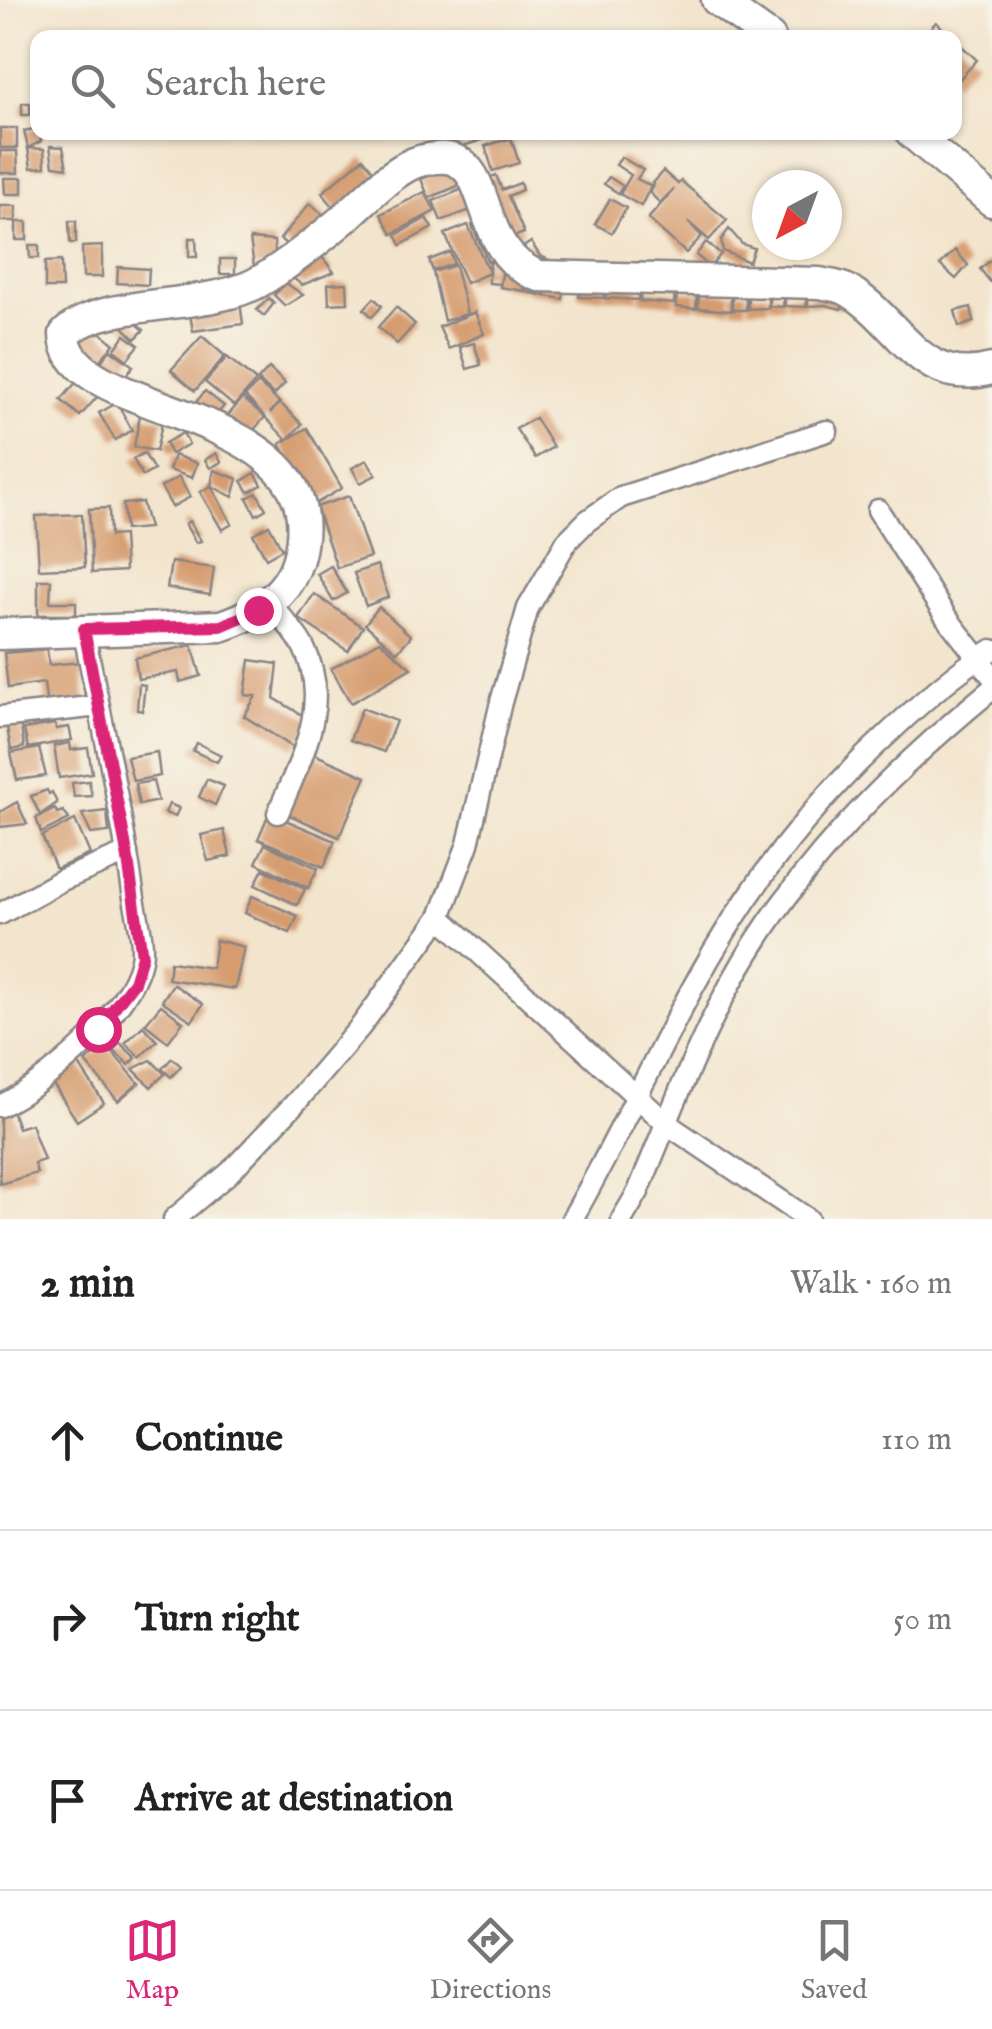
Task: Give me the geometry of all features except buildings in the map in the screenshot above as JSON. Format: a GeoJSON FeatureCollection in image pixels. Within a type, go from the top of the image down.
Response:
{"type":"FeatureCollection","features":[{"type":"Feature","properties":{"kind":"main road"},"geometry":{"type":"LineString","coordinates":[[717,0],[759,30]]}},
{"type":"Feature","properties":{"kind":"main road"},"geometry":{"type":"LineString","coordinates":[[920,140],[992,201]]}},
{"type":"Feature","properties":{"kind":"main road"},"geometry":{"type":"LineString","coordinates":[[0,634],[221,626],[242,619],[269,602],[295,570],[303,540],[300,512],[290,481],[272,462],[242,442],[90,374],[69,355],[65,334],[85,319],[220,296],[252,286],[312,246],[412,164],[446,158],[465,166],[474,179],[503,253],[514,264],[538,276],[819,283],[847,289],[914,352],[938,367],[958,373],[992,369]]}},
{"type":"Feature","properties":{"kind":"street"},"geometry":{"type":"LineString","coordinates":[[174,1219],[228,1173],[298,1100],[361,1026],[440,917],[468,844],[501,702],[528,608],[567,541],[587,520],[621,497],[827,431]]}},
{"type":"Feature","properties":{"kind":"street"},"geometry":{"type":"LineString","coordinates":[[878,510],[946,617],[985,654],[992,676]]}},
{"type":"Feature","properties":{"kind":"street"},"geometry":{"type":"LineString","coordinates":[[269,602],[302,643],[315,686],[314,722],[278,813]]}},
{"type":"Feature","properties":{"kind":"street"},"geometry":{"type":"LineString","coordinates":[[0,1106],[17,1098],[98,1029],[134,982],[142,956],[127,853],[84,629]]}},
{"type":"Feature","properties":{"kind":"street"},"geometry":{"type":"LineString","coordinates":[[572,1219],[702,972],[790,839],[844,774],[909,714],[985,654]]}},
{"type":"Feature","properties":{"kind":"street"},"geometry":{"type":"LineString","coordinates":[[622,1219],[638,1192],[731,984],[780,905],[918,750],[992,690]]}},
{"type":"Feature","properties":{"kind":"street"},"geometry":{"type":"LineString","coordinates":[[0,717],[99,706]]}},
{"type":"Feature","properties":{"kind":"street"},"geometry":{"type":"LineString","coordinates":[[0,914],[62,880],[127,853]]}},
{"type":"Feature","properties":{"kind":"street"},"geometry":{"type":"LineString","coordinates":[[440,917],[667,1124],[808,1219]]}},
{"type":"Feature","properties":{"kind":"route"},"geometry":{"type":"LineString","coordinates":[[98,1029],[134,982],[142,956],[127,853],[84,629],[221,626],[258,610]]}}]}
